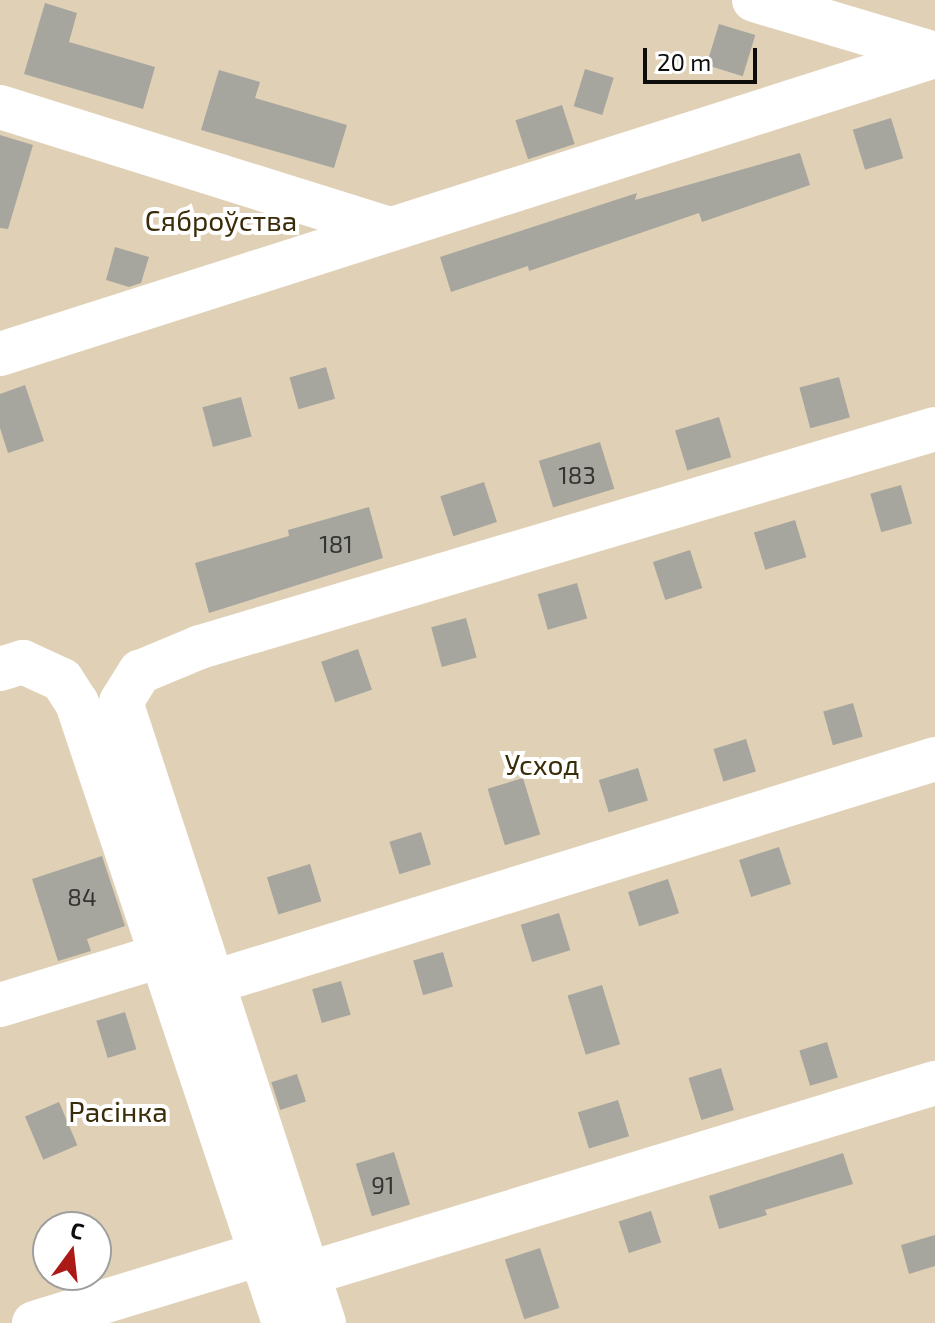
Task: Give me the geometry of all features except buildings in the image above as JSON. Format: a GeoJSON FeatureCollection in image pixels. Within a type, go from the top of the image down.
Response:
{"type":"FeatureCollection","features":[{"type":"Feature","properties":{"kind":"lane"},"geometry":{"type":"LineString","coordinates":[[754,0],[935,55]]}},
{"type":"Feature","properties":{"kind":"lane"},"geometry":{"type":"LineString","coordinates":[[0,354],[935,55]]}},
{"type":"Feature","properties":{"kind":"lane"},"geometry":{"type":"LineString","coordinates":[[0,107],[390,229]]}},
{"type":"Feature","properties":{"kind":"lane"},"geometry":{"type":"LineString","coordinates":[[324,1323],[121,702],[140,672],[200,647],[935,429]]}},
{"type":"Feature","properties":{"kind":"lane"},"geometry":{"type":"LineString","coordinates":[[12,666],[62,680],[77,703],[164,955],[284,1323]]}},
{"type":"Feature","properties":{"kind":"lane"},"geometry":{"type":"LineString","coordinates":[[211,983],[935,759]]}},
{"type":"Feature","properties":{"kind":"lane"},"geometry":{"type":"LineString","coordinates":[[0,1005],[164,955]]}},
{"type":"Feature","properties":{"kind":"lane"},"geometry":{"type":"LineString","coordinates":[[307,1274],[935,1083]]}},
{"type":"Feature","properties":{"kind":"lane"},"geometry":{"type":"LineString","coordinates":[[34,1323],[259,1254]]}},
{"type":"Feature","properties":{"kind":"green space","name":"Усход"},"geometry":{"type":"Polygon","coordinates":[[[0,0],[935,0],[935,1323],[0,1323],[0,0]]]}},
{"type":"Feature","properties":{"kind":"park label","name":"Сяброўства"},"geometry":{"type":"Point","coordinates":[221,220]}},
{"type":"Feature","properties":{"kind":"park label","name":"Расінка"},"geometry":{"type":"Point","coordinates":[118,1111]}}]}
